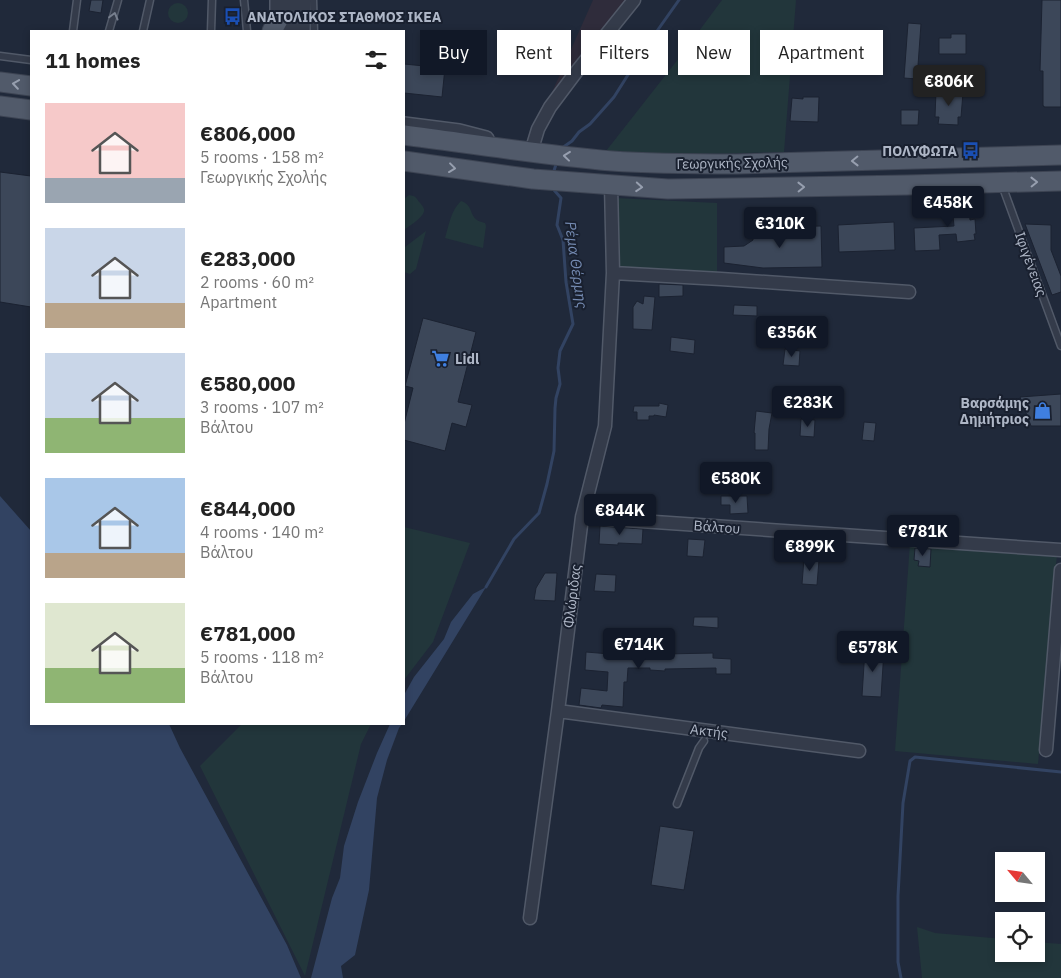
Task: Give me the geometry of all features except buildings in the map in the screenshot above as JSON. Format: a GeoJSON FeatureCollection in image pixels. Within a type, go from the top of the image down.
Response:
{"type":"FeatureCollection","features":[{"type":"Feature","properties":{"kind":"main road"},"geometry":{"type":"LineString","coordinates":[[0,82],[30,86]]}},
{"type":"Feature","properties":{"kind":"main road"},"geometry":{"type":"LineString","coordinates":[[0,106],[30,110]]}},
{"type":"Feature","properties":{"kind":"main road","name":"Γεωργικής Σχολής"},"geometry":{"type":"LineString","coordinates":[[405,136],[594,159],[649,163],[696,164],[1061,155]]}},
{"type":"Feature","properties":{"kind":"main road","name":"Γεωργικής Σχολής"},"geometry":{"type":"LineString","coordinates":[[405,161],[533,178],[668,189],[907,186],[1061,181]]}},
{"type":"Feature","properties":{"kind":"street"},"geometry":{"type":"LineString","coordinates":[[278,0],[280,29]]}},
{"type":"Feature","properties":{"kind":"street"},"geometry":{"type":"LineString","coordinates":[[280,29],[291,0]]}},
{"type":"Feature","properties":{"kind":"street"},"geometry":{"type":"LineString","coordinates":[[302,30],[303,0]]}},
{"type":"Feature","properties":{"kind":"street"},"geometry":{"type":"LineString","coordinates":[[405,124],[459,132],[536,152],[538,129],[550,107],[576,71],[634,0]]}},
{"type":"Feature","properties":{"kind":"street","name":"Φλώριδας"},"geometry":{"type":"LineString","coordinates":[[530,918],[582,518],[605,426],[612,273],[610,185]]}},
{"type":"Feature","properties":{"kind":"street"},"geometry":{"type":"LineString","coordinates":[[612,273],[909,292]]}},
{"type":"Feature","properties":{"kind":"street","name":"Βάλτου"},"geometry":{"type":"LineString","coordinates":[[582,518],[1061,550]]}},
{"type":"Feature","properties":{"kind":"street"},"geometry":{"type":"LineString","coordinates":[[1046,750],[1061,570]]}},
{"type":"Feature","properties":{"kind":"street","name":"Ακτής"},"geometry":{"type":"LineString","coordinates":[[558,712],[859,751]]}},
{"type":"Feature","properties":{"kind":"lane"},"geometry":{"type":"LineString","coordinates":[[72,30],[77,0]]}},
{"type":"Feature","properties":{"kind":"lane"},"geometry":{"type":"LineString","coordinates":[[109,30],[118,0]]}},
{"type":"Feature","properties":{"kind":"lane"},"geometry":{"type":"LineString","coordinates":[[143,30],[150,0]]}},
{"type":"Feature","properties":{"kind":"lane"},"geometry":{"type":"LineString","coordinates":[[211,30],[212,0]]}},
{"type":"Feature","properties":{"kind":"lane"},"geometry":{"type":"LineString","coordinates":[[244,0],[247,30]]}},
{"type":"Feature","properties":{"kind":"lane"},"geometry":{"type":"LineString","coordinates":[[313,0],[314,30]]}},
{"type":"Feature","properties":{"kind":"lane"},"geometry":{"type":"LineString","coordinates":[[0,56],[30,60]]}},
{"type":"Feature","properties":{"kind":"lane","name":"Ιφιγένειας"},"geometry":{"type":"LineString","coordinates":[[1000,182],[1061,346]]}},
{"type":"Feature","properties":{"kind":"lane"},"geometry":{"type":"LineString","coordinates":[[677,804],[699,748],[704,741]]}},
{"type":"Feature","properties":{"kind":"shaded area"},"geometry":{"type":"Polygon","coordinates":[[[593,0],[627,0],[602,30],[581,30],[581,56],[571,70],[571,50],[593,0]]]}},
{"type":"Feature","properties":{"kind":"shaded area"},"geometry":{"type":"Polygon","coordinates":[[[560,75],[567,75],[549,99],[560,75]]]}},
{"type":"Feature","properties":{"kind":"green space"},"geometry":{"type":"Polygon","coordinates":[[[722,0],[796,0],[794,30],[760,30],[760,75],[790,75],[784,152],[672,154],[606,151],[666,75],[668,75],[668,72],[678,59],[678,75],[750,75],[750,30],[700,30],[722,0]]]}},
{"type":"Feature","properties":{"kind":"green space"},"geometry":{"type":"Polygon","coordinates":[[[178,3],[185,6],[188,13],[185,20],[178,23],[171,20],[168,13],[171,6],[178,3]]]}},
{"type":"Feature","properties":{"kind":"green space"},"geometry":{"type":"Polygon","coordinates":[[[409,195],[414,196],[423,207],[424,212],[420,218],[405,229],[405,198],[409,195]]]}},
{"type":"Feature","properties":{"kind":"green space"},"geometry":{"type":"Polygon","coordinates":[[[615,198],[717,203],[717,275],[616,270],[615,198]]]}},
{"type":"Feature","properties":{"kind":"green space"},"geometry":{"type":"Polygon","coordinates":[[[461,201],[469,207],[477,220],[485,223],[483,248],[445,238],[453,213],[461,201]]]}},
{"type":"Feature","properties":{"kind":"green space"},"geometry":{"type":"Polygon","coordinates":[[[426,231],[416,269],[410,274],[405,272],[405,247],[426,231]]]}},
{"type":"Feature","properties":{"kind":"green space"},"geometry":{"type":"Polygon","coordinates":[[[405,527],[470,543],[433,642],[405,679],[405,527]]]}},
{"type":"Feature","properties":{"kind":"green space"},"geometry":{"type":"Polygon","coordinates":[[[910,543],[1057,554],[1038,764],[895,751],[910,543]]]}},
{"type":"Feature","properties":{"kind":"green space"},"geometry":{"type":"Polygon","coordinates":[[[241,725],[370,725],[361,744],[305,976],[200,766],[241,725]]]}},
{"type":"Feature","properties":{"kind":"green space"},"geometry":{"type":"Polygon","coordinates":[[[917,927],[935,933],[995,938],[995,962],[1045,962],[1045,943],[1061,944],[1061,978],[922,978],[917,927]]]}},
{"type":"Feature","properties":{"kind":"water"},"geometry":{"type":"Polygon","coordinates":[[[0,496],[30,530],[30,725],[169,725],[180,748],[287,945],[301,978],[0,978],[0,496]]]}},
{"type":"Feature","properties":{"kind":"water"},"geometry":{"type":"Polygon","coordinates":[[[486,587],[405,719],[405,693],[414,677],[444,639],[451,622],[473,594],[486,587]]]}},
{"type":"Feature","properties":{"kind":"water"},"geometry":{"type":"Polygon","coordinates":[[[390,725],[401,725],[387,760],[377,798],[369,890],[355,955],[341,966],[343,978],[311,978],[332,898],[340,878],[344,846],[358,802],[390,725]]]}},
{"type":"Feature","properties":{"kind":"waterway","name":"Ρέμα Θέρμης"},"geometry":{"type":"LineString","coordinates":[[562,148],[590,124],[614,97],[645,48],[679,0]]}},
{"type":"Feature","properties":{"kind":"waterway","name":"Ρέμα Θέρμης"},"geometry":{"type":"LineString","coordinates":[[553,174],[557,161]]}},
{"type":"Feature","properties":{"kind":"waterway","name":"Ρέμα Θέρμης"},"geometry":{"type":"LineString","coordinates":[[486,587],[514,539],[539,513],[554,451],[555,408],[560,384],[558,368],[560,351],[573,324],[566,282],[563,240],[557,225],[561,198],[554,190],[554,187]]}},
{"type":"Feature","properties":{"kind":"waterway"},"geometry":{"type":"LineString","coordinates":[[901,978],[898,962],[898,896],[903,803],[910,761],[915,757],[1061,772]]}},
{"type":"Feature","properties":{"kind":"place","name":"ΑΝΑΤΟΛΙΚΟΣ ΣΤΑΘΜΟΣ ΙΚΕΑ"},"geometry":{"type":"Point","coordinates":[233,17]}},
{"type":"Feature","properties":{"kind":"place","name":"ΠΟΛΥΦΩΤΑ"},"geometry":{"type":"Point","coordinates":[971,151]}},
{"type":"Feature","properties":{"kind":"place","name":"Lidl"},"geometry":{"type":"Point","coordinates":[441,359]}},
{"type":"Feature","properties":{"kind":"place","name":"Βαρσάμης Δημήτριος"},"geometry":{"type":"Point","coordinates":[1043,411]}}]}
